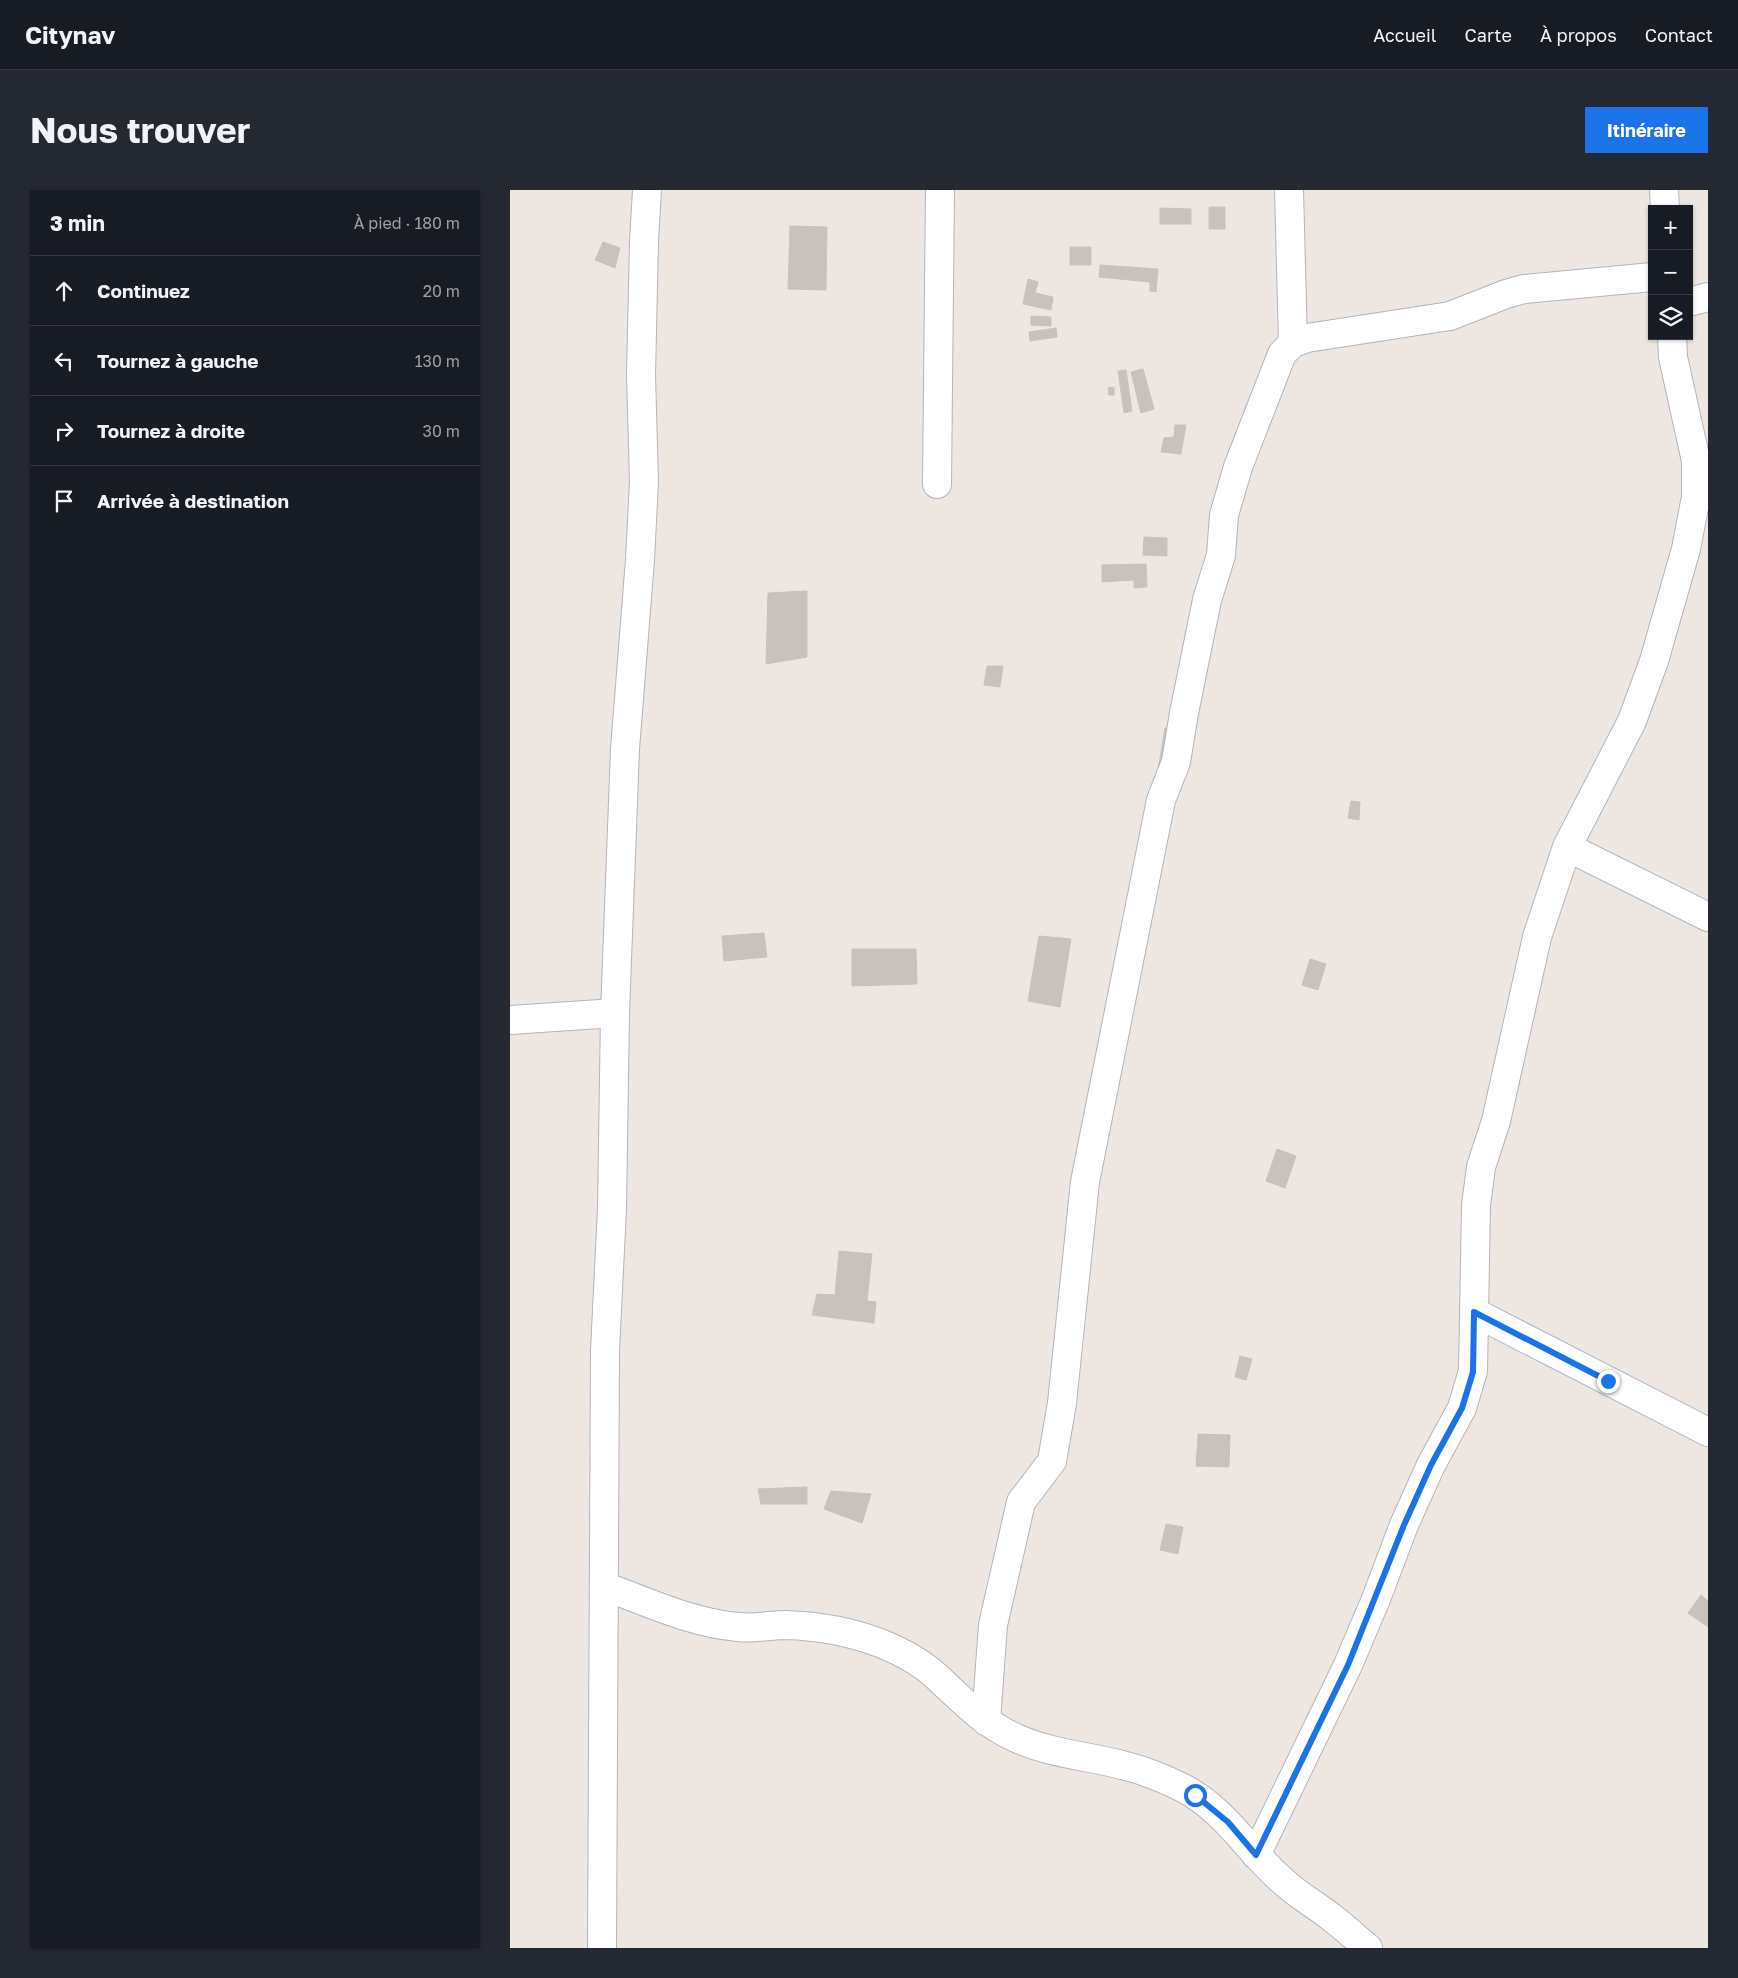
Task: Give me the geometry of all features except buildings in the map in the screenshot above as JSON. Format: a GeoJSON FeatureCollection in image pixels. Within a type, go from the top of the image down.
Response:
{"type":"FeatureCollection","features":[{"type":"Feature","properties":{"kind":"street"},"geometry":{"type":"LineString","coordinates":[[602,1948],[605,1351],[612,1209],[615,1013],[625,749],[640,560],[644,482],[641,375],[647,190]]}},
{"type":"Feature","properties":{"kind":"street"},"geometry":{"type":"LineString","coordinates":[[937,484],[940,190]]}},
{"type":"Feature","properties":{"kind":"street"},"geometry":{"type":"LineString","coordinates":[[1289,190],[1293,343]]}},
{"type":"Feature","properties":{"kind":"street"},"geometry":{"type":"LineString","coordinates":[[1664,190],[1665,205]]}},
{"type":"Feature","properties":{"kind":"street"},"geometry":{"type":"LineString","coordinates":[[986,1721],[993,1625],[1021,1502],[1052,1460],[1062,1404],[1085,1182],[1161,800],[1176,762],[1184,712],[1207,600],[1221,555],[1224,515],[1238,467],[1282,354],[1293,343],[1307,338],[1450,316],[1524,289],[1648,277]]}},
{"type":"Feature","properties":{"kind":"street"},"geometry":{"type":"LineString","coordinates":[[1693,301],[1708,297]]}},
{"type":"Feature","properties":{"kind":"street"},"geometry":{"type":"LineString","coordinates":[[1256,1855],[1348,1665],[1404,1525],[1431,1465],[1462,1408],[1473,1372],[1476,1205],[1481,1167],[1496,1120],[1537,937],[1567,847],[1632,721],[1654,661],[1686,549],[1696,496],[1696,460],[1673,356],[1672,340]]}},
{"type":"Feature","properties":{"kind":"street"},"geometry":{"type":"LineString","coordinates":[[1567,847],[1708,917]]}},
{"type":"Feature","properties":{"kind":"street"},"geometry":{"type":"LineString","coordinates":[[510,1020],[615,1013]]}},
{"type":"Feature","properties":{"kind":"street"},"geometry":{"type":"LineString","coordinates":[[1474,1312],[1708,1432]]}},
{"type":"Feature","properties":{"kind":"street"},"geometry":{"type":"LineString","coordinates":[[604,1586],[695,1619],[738,1627],[786,1626],[834,1630],[880,1643],[912,1658],[936,1676],[959,1699],[986,1721],[1016,1738],[1046,1749],[1126,1766],[1159,1776],[1204,1801],[1228,1822],[1256,1855],[1285,1883],[1368,1948]]}},
{"type":"Feature","properties":{"kind":"route"},"geometry":{"type":"LineString","coordinates":[[1195,1795],[1228,1822],[1256,1855],[1348,1665],[1404,1525],[1431,1465],[1462,1408],[1473,1372],[1474,1312],[1608,1381]]}}]}
